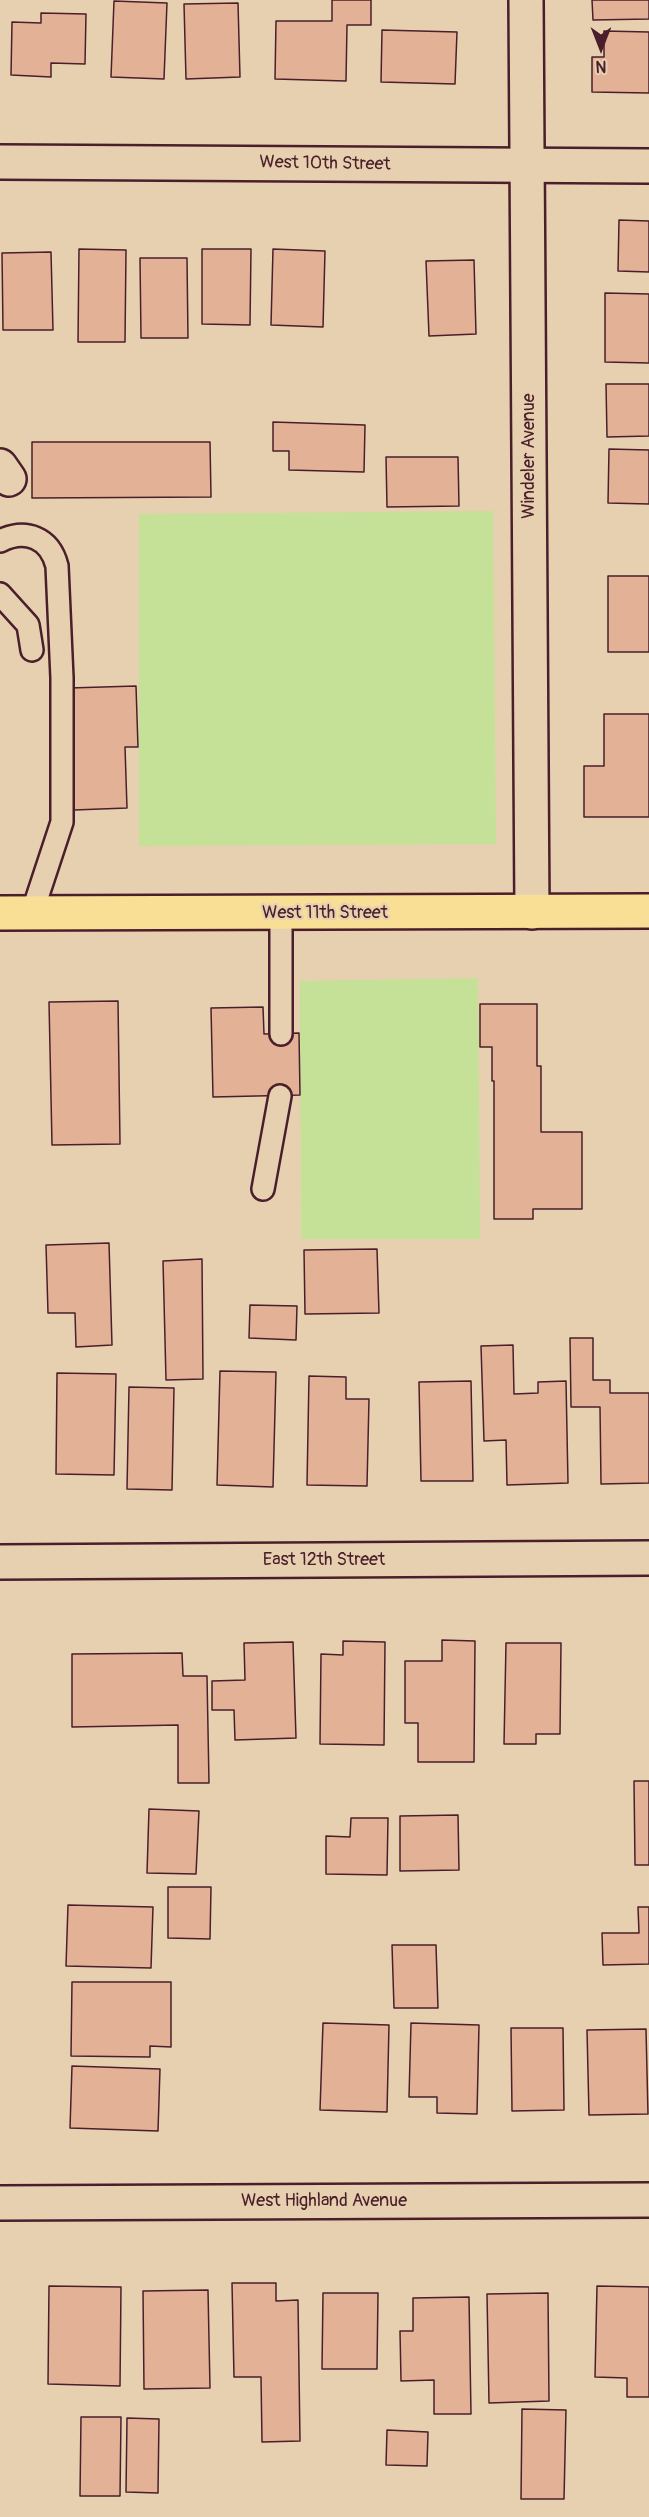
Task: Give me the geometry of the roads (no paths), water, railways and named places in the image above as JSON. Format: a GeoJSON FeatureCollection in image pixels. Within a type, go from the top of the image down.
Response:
{"type":"FeatureCollection","features":[{"type":"Feature","properties":{"kind":"main road","name":"West 11th Street"},"geometry":{"type":"LineString","coordinates":[[0,913],[649,911]]}},
{"type":"Feature","properties":{"kind":"street","name":"Windeler Avenue"},"geometry":{"type":"LineString","coordinates":[[526,0],[532,912]]}},
{"type":"Feature","properties":{"kind":"street","name":"West 10th Street"},"geometry":{"type":"LineString","coordinates":[[0,162],[649,166]]}},
{"type":"Feature","properties":{"kind":"street","name":"East 12th Street"},"geometry":{"type":"LineString","coordinates":[[0,1562],[649,1558]]}},
{"type":"Feature","properties":{"kind":"street","name":"West Highland Avenue"},"geometry":{"type":"LineString","coordinates":[[0,2203],[649,2200]]}},
{"type":"Feature","properties":{"kind":"lane"},"geometry":{"type":"LineString","coordinates":[[0,541],[10,536],[28,535],[43,541],[54,554],[57,566],[62,678],[62,822],[32,913]]}},
{"type":"Feature","properties":{"kind":"lane"},"geometry":{"type":"LineString","coordinates":[[0,594],[28,625],[32,650]]}},
{"type":"Feature","properties":{"kind":"lane"},"geometry":{"type":"LineString","coordinates":[[281,913],[281,1034]]}},
{"type":"Feature","properties":{"kind":"lane"},"geometry":{"type":"LineString","coordinates":[[263,1189],[280,1096]]}}]}
